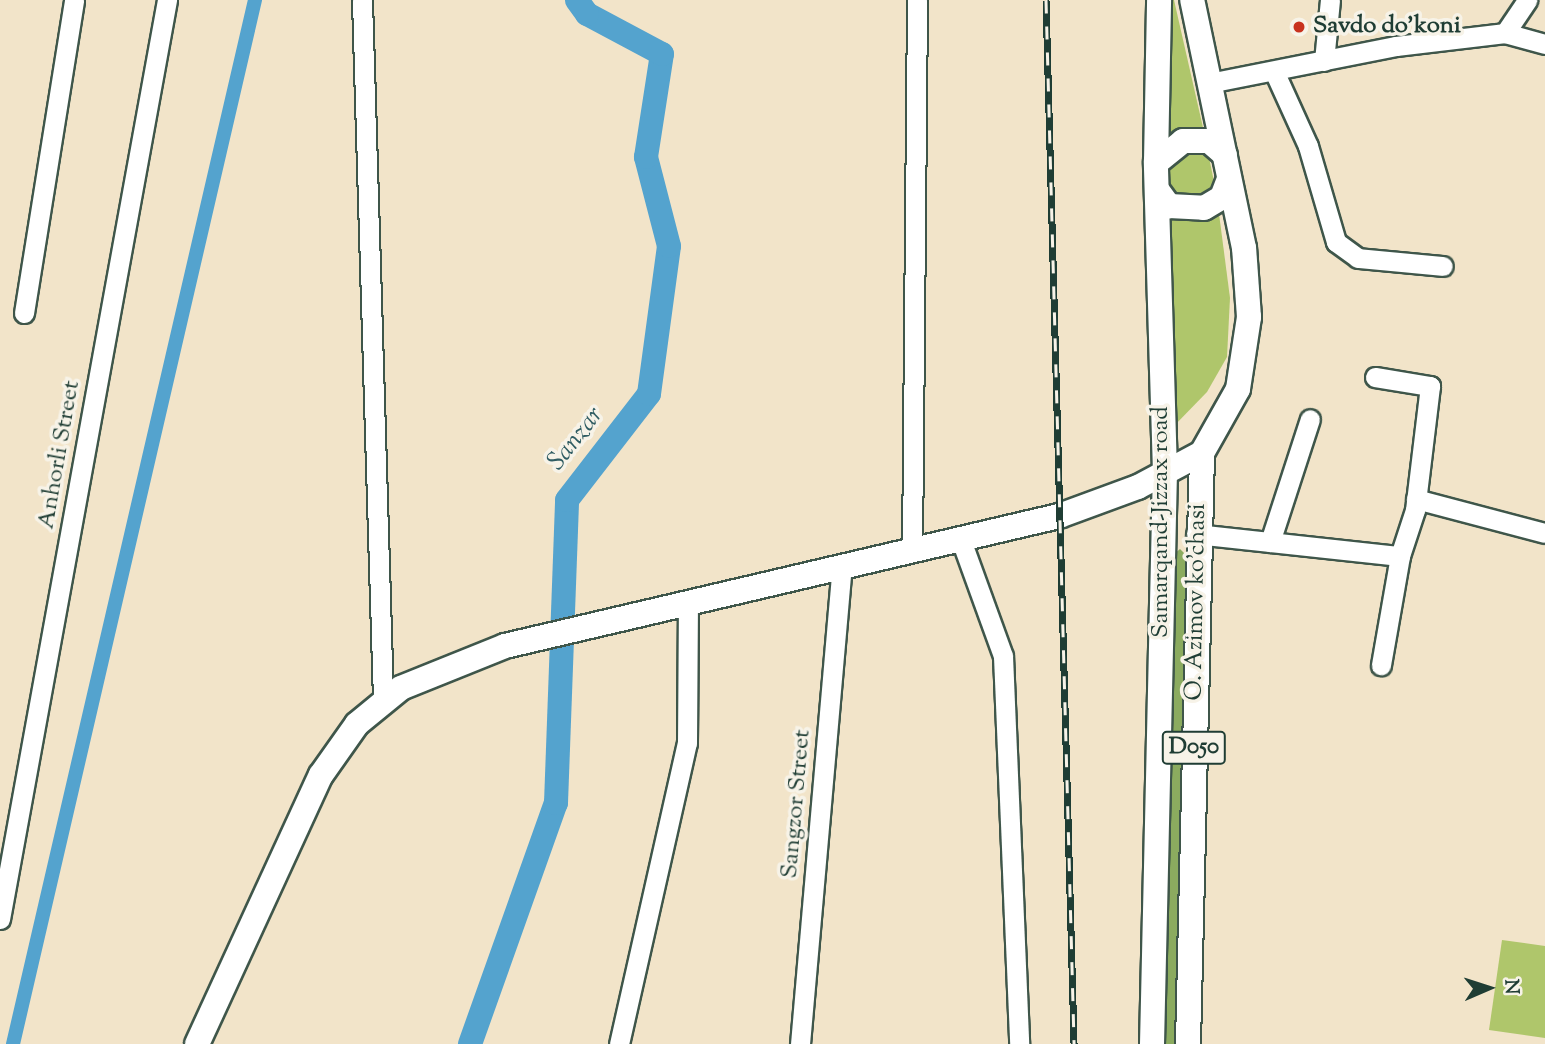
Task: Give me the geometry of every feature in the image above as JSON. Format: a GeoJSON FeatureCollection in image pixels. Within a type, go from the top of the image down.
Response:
{"type":"FeatureCollection","features":[{"type":"Feature","properties":{"kind":"main road","name":"Samarqand-Jizzax road"},"geometry":{"type":"LineString","coordinates":[[1152,1044],[1165,472],[1156,163],[1159,0]]}},
{"type":"Feature","properties":{"kind":"main road","name":"D050"},"geometry":{"type":"LineString","coordinates":[[1192,0],[1244,248],[1248,340],[1231,406],[1202,453]]}},
{"type":"Feature","properties":{"kind":"main road"},"geometry":{"type":"LineString","coordinates":[[1156,163],[1183,141],[1209,141],[1224,155]]}},
{"type":"Feature","properties":{"kind":"main road"},"geometry":{"type":"LineString","coordinates":[[1158,191],[1169,206],[1204,208],[1222,197],[1229,179]]}},
{"type":"Feature","properties":{"kind":"main road"},"geometry":{"type":"LineString","coordinates":[[197,1044],[304,805],[338,748],[383,699],[435,670],[505,646],[1059,516],[1165,472],[1202,453]]}},
{"type":"Feature","properties":{"kind":"main road","name":"O. Azimov ko'chasi"},"geometry":{"type":"LineString","coordinates":[[1188,1044],[1196,534],[1202,453]]}},
{"type":"Feature","properties":{"kind":"street"},"geometry":{"type":"LineString","coordinates":[[24,313],[74,0]]}},
{"type":"Feature","properties":{"kind":"street","name":"Anhorli Street"},"geometry":{"type":"LineString","coordinates":[[0,919],[167,0]]}},
{"type":"Feature","properties":{"kind":"street"},"geometry":{"type":"LineString","coordinates":[[362,0],[383,699]]}},
{"type":"Feature","properties":{"kind":"street"},"geometry":{"type":"LineString","coordinates":[[912,552],[917,0]]}},
{"type":"Feature","properties":{"kind":"street"},"geometry":{"type":"LineString","coordinates":[[1324,61],[1330,0]]}},
{"type":"Feature","properties":{"kind":"street"},"geometry":{"type":"LineString","coordinates":[[1505,33],[1527,0]]}},
{"type":"Feature","properties":{"kind":"street"},"geometry":{"type":"LineString","coordinates":[[1209,83],[1324,61],[1505,33],[1545,44]]}},
{"type":"Feature","properties":{"kind":"street"},"geometry":{"type":"LineString","coordinates":[[1274,71],[1308,146],[1336,242],[1358,258],[1443,266]]}},
{"type":"Feature","properties":{"kind":"street"},"geometry":{"type":"LineString","coordinates":[[1375,377],[1430,386],[1416,499],[1400,556],[1381,665]]}},
{"type":"Feature","properties":{"kind":"street"},"geometry":{"type":"LineString","coordinates":[[1270,542],[1310,419]]}},
{"type":"Feature","properties":{"kind":"street"},"geometry":{"type":"LineString","coordinates":[[1416,499],[1545,533]]}},
{"type":"Feature","properties":{"kind":"street"},"geometry":{"type":"LineString","coordinates":[[1196,534],[1400,556]]}},
{"type":"Feature","properties":{"kind":"street"},"geometry":{"type":"LineString","coordinates":[[961,540],[1003,656],[1019,1044]]}},
{"type":"Feature","properties":{"kind":"street","name":"Sangzor Street"},"geometry":{"type":"LineString","coordinates":[[800,1044],[842,568]]}},
{"type":"Feature","properties":{"kind":"street"},"geometry":{"type":"LineString","coordinates":[[619,1044],[687,743],[688,604]]}},
{"type":"Feature","properties":{"kind":"green space"},"geometry":{"type":"Polygon","coordinates":[[[1167,0],[1174,0],[1204,132],[1168,137],[1167,0]]]}},
{"type":"Feature","properties":{"kind":"green space"},"geometry":{"type":"Polygon","coordinates":[[[1207,148],[1216,191],[1169,198],[1168,159],[1207,148]]]}},
{"type":"Feature","properties":{"kind":"green space"},"geometry":{"type":"Polygon","coordinates":[[[1218,206],[1230,298],[1227,357],[1207,392],[1172,428],[1167,214],[1218,206]]]}},
{"type":"Feature","properties":{"kind":"green space"},"geometry":{"type":"Polygon","coordinates":[[[1180,549],[1186,555],[1177,1044],[1165,1044],[1174,554],[1180,549]]]}},
{"type":"Feature","properties":{"kind":"green space"},"geometry":{"type":"Polygon","coordinates":[[[1502,940],[1545,946],[1545,1038],[1489,1030],[1502,940]]]}},
{"type":"Feature","properties":{"kind":"waterway"},"geometry":{"type":"LineString","coordinates":[[13,1044],[255,0]]}},
{"type":"Feature","properties":{"kind":"waterway","name":"Sanzar"},"geometry":{"type":"LineString","coordinates":[[470,1044],[556,803],[567,500],[649,394],[669,246],[646,157],[662,54],[587,14],[577,0]]}},
{"type":"Feature","properties":{"kind":"railway"},"geometry":{"type":"LineString","coordinates":[[1046,0],[1074,1044]]}},
{"type":"Feature","properties":{"kind":"place","name":"Savdo do'koni"},"geometry":{"type":"Point","coordinates":[1299,27]}}]}
